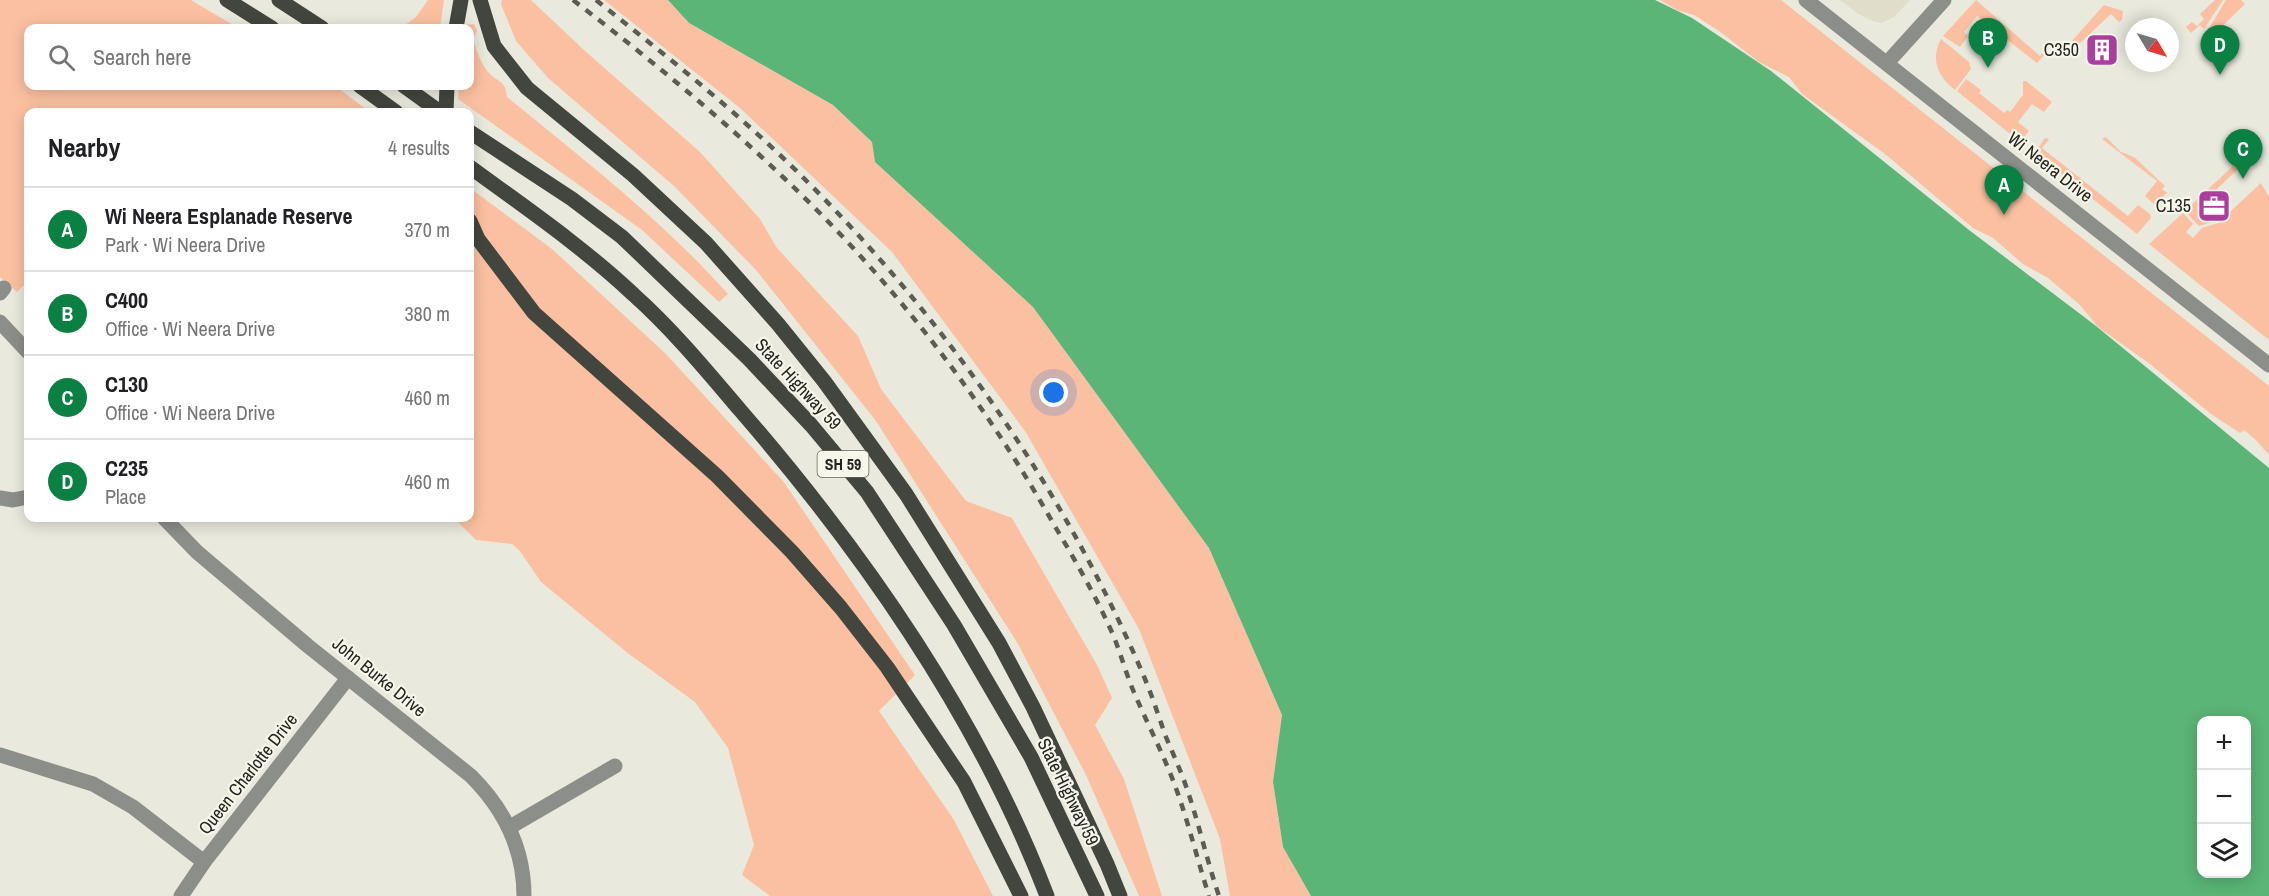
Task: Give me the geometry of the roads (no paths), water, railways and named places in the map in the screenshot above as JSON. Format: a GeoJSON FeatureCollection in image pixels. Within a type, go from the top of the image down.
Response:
{"type":"FeatureCollection","features":[{"type":"Feature","properties":{"kind":"main road"},"geometry":{"type":"LineString","coordinates":[[227,0],[266,24]]}},
{"type":"Feature","properties":{"kind":"main road"},"geometry":{"type":"LineString","coordinates":[[279,0],[316,24]]}},
{"type":"Feature","properties":{"kind":"main road"},"geometry":{"type":"LineString","coordinates":[[457,24],[461,0]]}},
{"type":"Feature","properties":{"kind":"main road"},"geometry":{"type":"LineString","coordinates":[[480,0],[494,46],[527,88],[640,181],[706,243],[778,324],[824,381],[906,494],[999,643],[1033,707],[1120,896]]}},
{"type":"Feature","properties":{"kind":"main road"},"geometry":{"type":"LineString","coordinates":[[366,90],[390,108]]}},
{"type":"Feature","properties":{"kind":"main road"},"geometry":{"type":"LineString","coordinates":[[410,90],[434,108]]}},
{"type":"Feature","properties":{"kind":"main road"},"geometry":{"type":"LineString","coordinates":[[446,108],[447,90]]}},
{"type":"Feature","properties":{"kind":"main road","name":"State Highway 59"},"geometry":{"type":"LineString","coordinates":[[474,135],[572,200],[622,237],[750,360],[811,425],[867,492],[954,625],[1031,757],[1097,896]]}},
{"type":"Feature","properties":{"kind":"main road","name":"SH 59"},"geometry":{"type":"LineString","coordinates":[[474,170],[548,223],[633,293],[668,327],[788,465],[854,552],[928,661],[990,768],[1047,896]]}},
{"type":"Feature","properties":{"kind":"main road"},"geometry":{"type":"LineString","coordinates":[[474,230],[478,239],[534,313],[717,476],[792,552],[841,608],[887,667],[964,782],[1021,896]]}},
{"type":"Feature","properties":{"kind":"street","name":"Wi Neera Drive"},"geometry":{"type":"LineString","coordinates":[[1806,0],[2269,365]]}},
{"type":"Feature","properties":{"kind":"street"},"geometry":{"type":"LineString","coordinates":[[1887,63],[1944,0]]}},
{"type":"Feature","properties":{"kind":"street"},"geometry":{"type":"LineString","coordinates":[[0,322],[24,348]]}},
{"type":"Feature","properties":{"kind":"street"},"geometry":{"type":"LineString","coordinates":[[0,498],[14,500],[24,498]]}},
{"type":"Feature","properties":{"kind":"street","name":"John Burke Drive"},"geometry":{"type":"LineString","coordinates":[[168,522],[197,552],[348,678],[471,776],[498,808],[510,827],[521,861],[524,896]]}},
{"type":"Feature","properties":{"kind":"street","name":"Queen Charlotte Drive"},"geometry":{"type":"LineString","coordinates":[[181,896],[204,862],[348,678]]}},
{"type":"Feature","properties":{"kind":"street"},"geometry":{"type":"LineString","coordinates":[[0,755],[93,784],[133,807],[204,862]]}},
{"type":"Feature","properties":{"kind":"street"},"geometry":{"type":"LineString","coordinates":[[510,827],[615,766]]}},
{"type":"Feature","properties":{"kind":"railway"},"geometry":{"type":"LineString","coordinates":[[573,0],[707,108],[823,216],[897,298],[964,384],[1025,476],[1107,622],[1133,690],[1174,783],[1209,896]]}},
{"type":"Feature","properties":{"kind":"railway"},"geometry":{"type":"LineString","coordinates":[[596,0],[736,115],[780,155],[890,271],[989,399],[1034,466],[1075,535],[1112,606],[1145,679],[1185,782],[1219,896]]}},
{"type":"Feature","properties":{"kind":"place","name":"C350"},"geometry":{"type":"Point","coordinates":[2102,50]}},
{"type":"Feature","properties":{"kind":"place","name":"C400"},"geometry":{"type":"Point","coordinates":[1988,68]}},
{"type":"Feature","properties":{"kind":"place","name":"C235"},"geometry":{"type":"Point","coordinates":[2220,75]}},
{"type":"Feature","properties":{"kind":"place","name":"C130"},"geometry":{"type":"Point","coordinates":[2243,179]}},
{"type":"Feature","properties":{"kind":"place","name":"C135"},"geometry":{"type":"Point","coordinates":[2214,206]}},
{"type":"Feature","properties":{"kind":"place","name":"Wi Neera Esplanade Reserve"},"geometry":{"type":"Point","coordinates":[2004,215]}}]}
